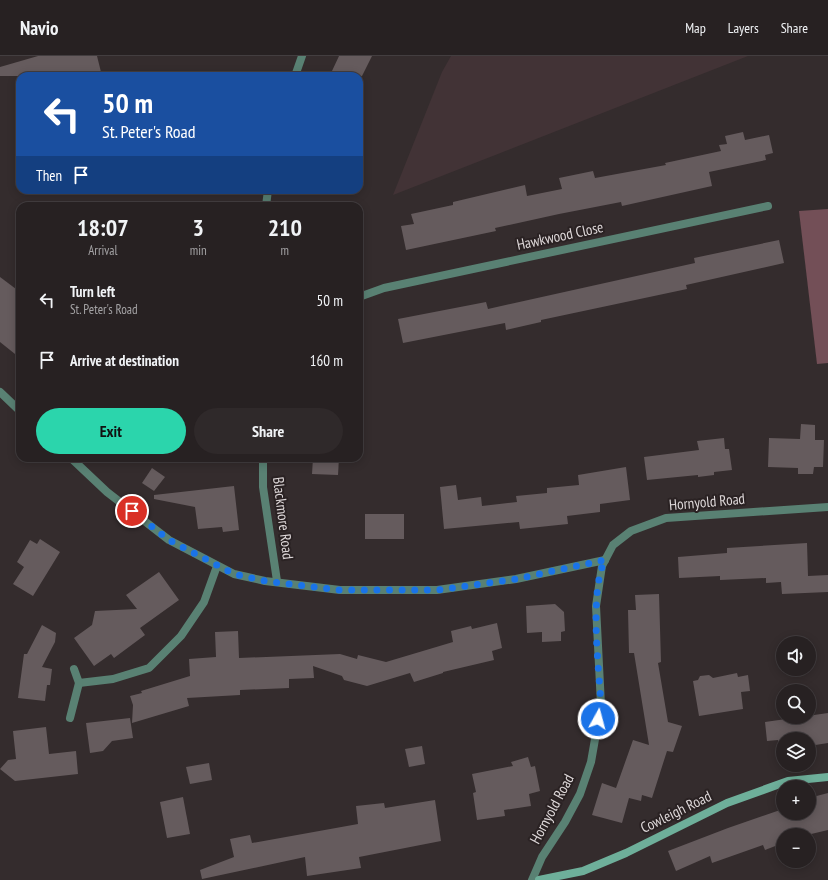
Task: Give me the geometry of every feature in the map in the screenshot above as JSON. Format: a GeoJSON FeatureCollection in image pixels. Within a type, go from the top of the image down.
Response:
{"type":"FeatureCollection","features":[{"type":"Feature","properties":{"kind":"main road","name":"Cowleigh Road"},"geometry":{"type":"LineString","coordinates":[[539,880],[583,871],[626,853],[727,802],[788,781],[828,777]]}},
{"type":"Feature","properties":{"kind":"street"},"geometry":{"type":"LineString","coordinates":[[296,72],[302,56]]}},
{"type":"Feature","properties":{"kind":"street","name":"Hawkwood Close"},"geometry":{"type":"LineString","coordinates":[[363,296],[384,288],[768,206]]}},
{"type":"Feature","properties":{"kind":"street"},"geometry":{"type":"LineString","coordinates":[[0,392],[16,407]]}},
{"type":"Feature","properties":{"kind":"street"},"geometry":{"type":"LineString","coordinates":[[74,462],[107,492],[169,540],[234,574],[265,581],[277,581],[340,590],[438,590],[516,579],[605,560]]}},
{"type":"Feature","properties":{"kind":"street","name":"Blackmore Road"},"geometry":{"type":"LineString","coordinates":[[263,462],[263,487],[277,581]]}},
{"type":"Feature","properties":{"kind":"street","name":"Hornyold Road"},"geometry":{"type":"LineString","coordinates":[[532,880],[542,857],[565,822],[580,794],[590,762],[601,705],[596,606],[602,566],[613,545],[631,531],[666,518],[828,508]]}},
{"type":"Feature","properties":{"kind":"street"},"geometry":{"type":"LineString","coordinates":[[79,683],[113,679],[149,668],[181,636],[200,608],[217,566]]}},
{"type":"Feature","properties":{"kind":"street"},"geometry":{"type":"LineString","coordinates":[[70,718],[79,683],[74,669]]}},
{"type":"Feature","properties":{"kind":"shaded area"},"geometry":{"type":"Polygon","coordinates":[[[451,56],[748,56],[393,195],[442,72],[451,56]]]}},
{"type":"Feature","properties":{"kind":"shaded area"},"geometry":{"type":"Polygon","coordinates":[[[828,209],[828,363],[817,364],[799,211],[828,209]]]}},
{"type":"Feature","properties":{"kind":"building"},"geometry":{"type":"Polygon","coordinates":[[[38,56],[97,56],[101,72],[16,72],[16,76],[0,76],[0,67],[38,56]]]}},
{"type":"Feature","properties":{"kind":"building"},"geometry":{"type":"Polygon","coordinates":[[[339,56],[372,56],[363,74],[363,72],[332,71],[339,56]]]}},
{"type":"Feature","properties":{"kind":"building"},"geometry":{"type":"Polygon","coordinates":[[[743,132],[745,140],[769,135],[773,153],[765,155],[766,160],[709,172],[712,186],[622,206],[621,202],[559,214],[495,228],[496,231],[406,250],[401,226],[414,224],[411,214],[453,205],[453,202],[525,185],[527,196],[562,189],[559,178],[593,171],[595,178],[666,165],[665,163],[721,151],[719,145],[727,144],[725,136],[743,132]]]}},
{"type":"Feature","properties":{"kind":"building"},"geometry":{"type":"Polygon","coordinates":[[[779,240],[784,263],[686,285],[687,289],[541,320],[541,322],[506,330],[505,323],[403,343],[398,319],[486,302],[488,309],[695,263],[694,258],[779,240]]]}},
{"type":"Feature","properties":{"kind":"building"},"geometry":{"type":"Polygon","coordinates":[[[0,277],[16,289],[16,355],[0,342],[0,277]]]}},
{"type":"Feature","properties":{"kind":"building"},"geometry":{"type":"Polygon","coordinates":[[[801,424],[815,425],[815,440],[824,440],[823,467],[814,467],[813,474],[798,474],[798,468],[768,467],[769,438],[800,439],[801,424]]]}},
{"type":"Feature","properties":{"kind":"building"},"geometry":{"type":"Polygon","coordinates":[[[724,438],[725,449],[729,449],[732,470],[714,472],[714,475],[698,477],[698,475],[647,480],[644,457],[699,450],[697,441],[724,438]]]}},
{"type":"Feature","properties":{"kind":"building"},"geometry":{"type":"Polygon","coordinates":[[[313,462],[339,462],[338,475],[312,474],[313,462]]]}},
{"type":"Feature","properties":{"kind":"building"},"geometry":{"type":"Polygon","coordinates":[[[626,467],[630,500],[600,504],[600,512],[567,516],[568,524],[520,529],[519,522],[444,529],[440,487],[456,485],[458,500],[481,497],[482,506],[517,502],[516,496],[547,493],[547,488],[579,485],[578,475],[626,467]]]}},
{"type":"Feature","properties":{"kind":"building"},"geometry":{"type":"Polygon","coordinates":[[[152,468],[165,477],[154,491],[142,483],[152,468]]]}},
{"type":"Feature","properties":{"kind":"building"},"geometry":{"type":"Polygon","coordinates":[[[234,486],[239,530],[223,532],[222,527],[198,529],[195,507],[154,499],[154,495],[234,486]]]}},
{"type":"Feature","properties":{"kind":"building"},"geometry":{"type":"Polygon","coordinates":[[[365,514],[404,514],[404,539],[365,539],[365,514]]]}},
{"type":"Feature","properties":{"kind":"building"},"geometry":{"type":"Polygon","coordinates":[[[40,539],[60,552],[33,596],[13,584],[24,567],[17,562],[30,540],[37,544],[40,539]]]}},
{"type":"Feature","properties":{"kind":"building"},"geometry":{"type":"Polygon","coordinates":[[[807,543],[808,576],[828,575],[828,592],[782,594],[781,582],[766,583],[766,578],[720,580],[720,576],[679,578],[678,557],[727,553],[727,548],[807,543]]]}},
{"type":"Feature","properties":{"kind":"building"},"geometry":{"type":"Polygon","coordinates":[[[159,572],[179,600],[140,628],[145,635],[114,658],[111,654],[94,666],[74,638],[92,625],[95,611],[137,609],[126,595],[159,572]]]}},
{"type":"Feature","properties":{"kind":"building"},"geometry":{"type":"Polygon","coordinates":[[[659,594],[661,662],[658,663],[668,722],[682,726],[673,752],[667,751],[652,798],[642,795],[641,801],[629,798],[622,823],[592,815],[602,783],[616,788],[633,740],[649,745],[634,653],[629,653],[628,610],[636,610],[635,595],[659,594]]]}},
{"type":"Feature","properties":{"kind":"building"},"geometry":{"type":"Polygon","coordinates":[[[555,604],[564,612],[565,631],[561,632],[561,641],[542,642],[542,632],[527,633],[526,606],[555,604]]]}},
{"type":"Feature","properties":{"kind":"building"},"geometry":{"type":"Polygon","coordinates":[[[497,623],[502,648],[492,651],[494,660],[443,672],[414,682],[410,673],[367,686],[344,680],[342,676],[313,666],[314,678],[289,679],[289,688],[240,690],[240,695],[187,698],[189,706],[132,723],[133,705],[130,696],[142,693],[141,691],[190,676],[189,659],[216,657],[215,632],[238,631],[239,658],[340,654],[357,659],[358,655],[386,662],[453,642],[451,631],[471,626],[472,629],[497,623]]]}},
{"type":"Feature","properties":{"kind":"building"},"geometry":{"type":"Polygon","coordinates":[[[42,625],[56,633],[55,642],[42,667],[52,669],[50,685],[47,685],[45,701],[18,698],[24,654],[27,654],[42,625]]]}},
{"type":"Feature","properties":{"kind":"building"},"geometry":{"type":"Polygon","coordinates":[[[737,673],[738,677],[748,675],[750,691],[741,692],[743,709],[699,716],[693,681],[698,680],[700,676],[709,675],[713,678],[737,673]]]}},
{"type":"Feature","properties":{"kind":"building"},"geometry":{"type":"Polygon","coordinates":[[[828,713],[828,743],[816,745],[816,732],[776,732],[776,740],[767,741],[765,722],[776,720],[776,724],[816,724],[816,715],[828,713]]]}},
{"type":"Feature","properties":{"kind":"building"},"geometry":{"type":"Polygon","coordinates":[[[130,718],[133,738],[112,741],[103,751],[90,753],[86,723],[130,718]]]}},
{"type":"Feature","properties":{"kind":"building"},"geometry":{"type":"Polygon","coordinates":[[[46,727],[49,754],[76,751],[78,774],[15,781],[0,769],[8,760],[16,759],[13,731],[46,727]]]}},
{"type":"Feature","properties":{"kind":"building"},"geometry":{"type":"Polygon","coordinates":[[[422,746],[425,764],[409,767],[405,749],[422,746]]]}},
{"type":"Feature","properties":{"kind":"building"},"geometry":{"type":"Polygon","coordinates":[[[528,757],[531,767],[535,766],[540,791],[529,794],[531,806],[504,810],[505,816],[477,820],[473,793],[476,792],[472,774],[513,766],[511,762],[528,757]]]}},
{"type":"Feature","properties":{"kind":"building"},"geometry":{"type":"Polygon","coordinates":[[[209,763],[212,780],[190,784],[186,767],[209,763]]]}},
{"type":"Feature","properties":{"kind":"building"},"geometry":{"type":"Polygon","coordinates":[[[828,793],[828,830],[816,833],[816,828],[776,828],[776,846],[765,850],[763,845],[712,863],[710,856],[676,871],[668,851],[776,811],[776,820],[816,820],[816,796],[828,793]]]}},
{"type":"Feature","properties":{"kind":"building"},"geometry":{"type":"Polygon","coordinates":[[[183,797],[190,834],[167,838],[160,802],[183,797]]]}},
{"type":"Feature","properties":{"kind":"building"},"geometry":{"type":"Polygon","coordinates":[[[435,800],[441,841],[359,857],[361,868],[307,876],[305,857],[202,879],[200,870],[234,857],[230,839],[250,835],[252,843],[358,824],[356,806],[384,803],[385,808],[435,800]]]}},
{"type":"Feature","properties":{"kind":"route"},"geometry":{"type":"LineString","coordinates":[[132,511],[169,540],[234,574],[265,581],[277,581],[340,590],[438,590],[516,579],[605,560],[602,566],[596,606],[601,705],[598,719]]}}]}
